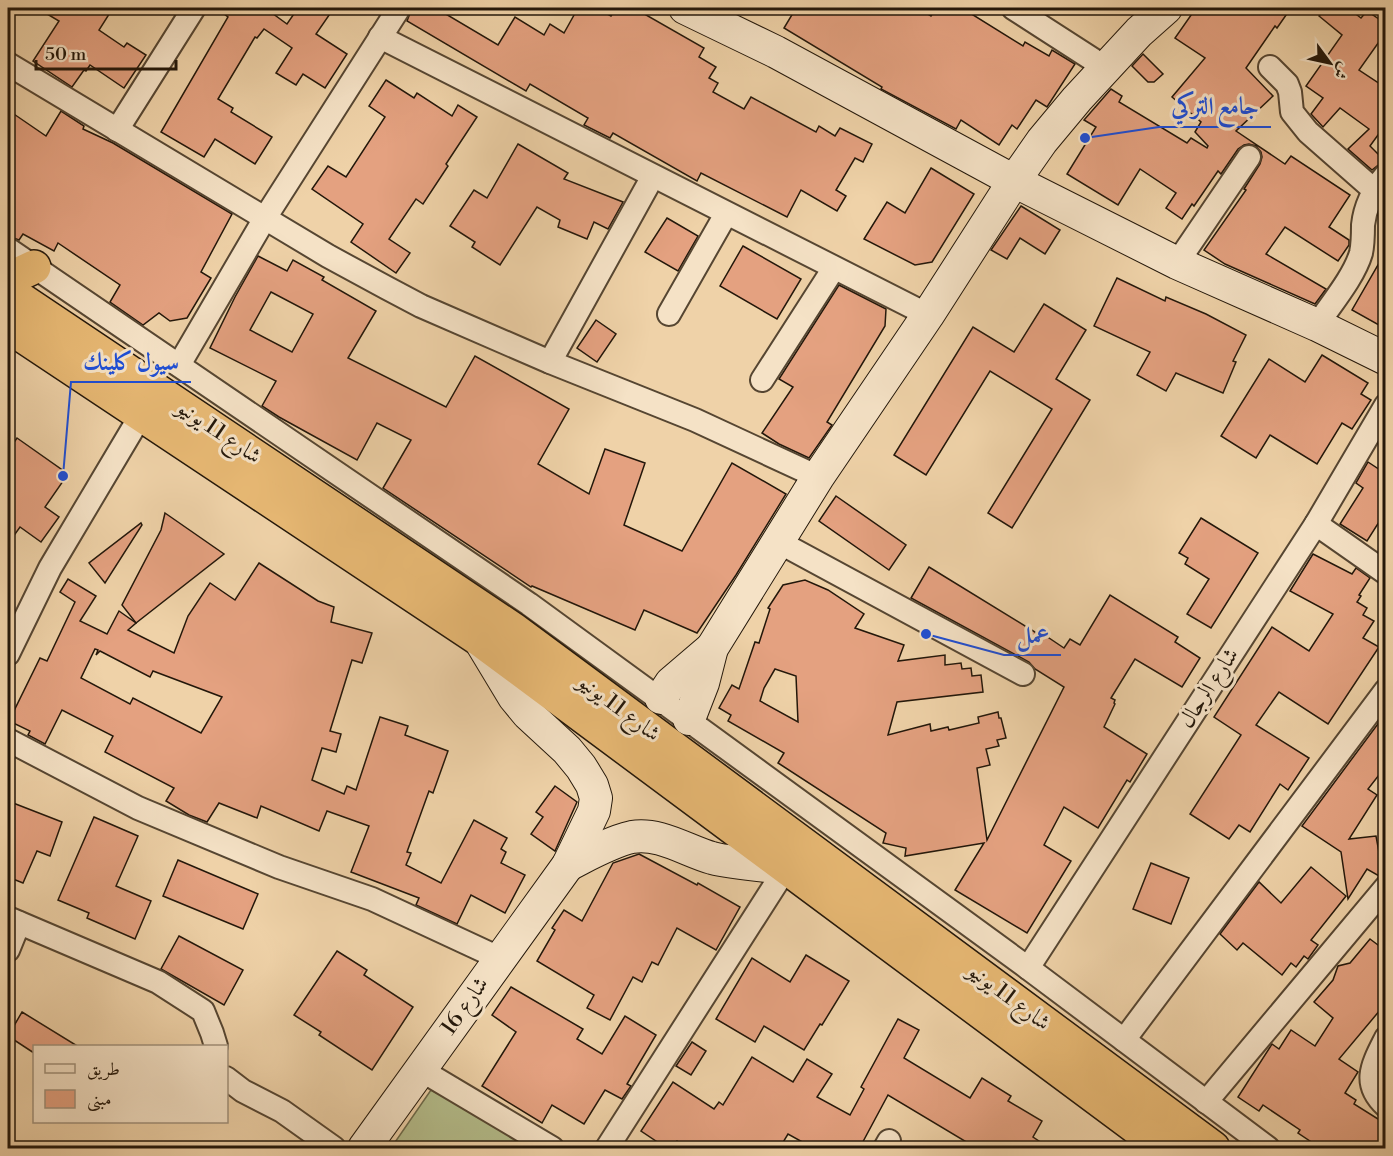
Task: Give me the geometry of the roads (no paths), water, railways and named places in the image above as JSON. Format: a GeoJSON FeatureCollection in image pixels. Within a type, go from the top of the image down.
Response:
{"type":"FeatureCollection","features":[{"type":"Feature","properties":{"kind":"highway","name":"شارع 11 يونيو"},"geometry":{"type":"LineString","coordinates":[[8,291],[514,630],[1213,1149]]}},
{"type":"Feature","properties":{"kind":"highway","name":"شارع 11 يونيو"},"geometry":{"type":"LineString","coordinates":[[8,326],[479,639],[1164,1149]]}},
{"type":"Feature","properties":{"kind":"main road"},"geometry":{"type":"LineString","coordinates":[[685,8],[776,52],[1014,181],[1178,263],[1317,324],[1386,360]]}},
{"type":"Feature","properties":{"kind":"main road"},"geometry":{"type":"LineString","coordinates":[[689,719],[703,683],[712,648],[818,477],[928,315],[1014,181],[1042,141],[1106,68],[1139,32],[1166,8]]}},
{"type":"Feature","properties":{"kind":"main road","name":"شارع 16"},"geometry":{"type":"LineString","coordinates":[[364,1149],[568,865],[594,811],[596,798],[581,767],[514,697],[479,639]]}},
{"type":"Feature","properties":{"kind":"main road"},"geometry":{"type":"LineString","coordinates":[[661,698],[684,670],[712,648]]}},
{"type":"Feature","properties":{"kind":"main road"},"geometry":{"type":"LineString","coordinates":[[568,865],[618,842],[633,837],[649,837],[719,860],[786,868]]}},
{"type":"Feature","properties":{"kind":"street"},"geometry":{"type":"LineString","coordinates":[[117,130],[194,8]]}},
{"type":"Feature","properties":{"kind":"street"},"geometry":{"type":"LineString","coordinates":[[179,365],[265,218],[399,8]]}},
{"type":"Feature","properties":{"kind":"street"},"geometry":{"type":"LineString","coordinates":[[1013,8],[1106,68]]}},
{"type":"Feature","properties":{"kind":"street"},"geometry":{"type":"LineString","coordinates":[[380,37],[928,315]]}},
{"type":"Feature","properties":{"kind":"street"},"geometry":{"type":"LineString","coordinates":[[8,64],[265,218],[396,293],[550,362],[694,420],[818,477]]}},
{"type":"Feature","properties":{"kind":"street"},"geometry":{"type":"LineString","coordinates":[[1270,67],[1287,84],[1292,111],[1308,132],[1380,183],[1364,222],[1360,254],[1345,284],[1317,324]]}},
{"type":"Feature","properties":{"kind":"street"},"geometry":{"type":"LineString","coordinates":[[1178,263],[1249,157]]}},
{"type":"Feature","properties":{"kind":"street"},"geometry":{"type":"LineString","coordinates":[[550,362],[653,177]]}},
{"type":"Feature","properties":{"kind":"street"},"geometry":{"type":"LineString","coordinates":[[669,314],[726,214]]}},
{"type":"Feature","properties":{"kind":"street"},"geometry":{"type":"LineString","coordinates":[[16,263],[179,365],[529,603],[1028,968],[1268,1149]]}},
{"type":"Feature","properties":{"kind":"street"},"geometry":{"type":"LineString","coordinates":[[762,380],[834,268]]}},
{"type":"Feature","properties":{"kind":"street","name":"شارع الرجال"},"geometry":{"type":"LineString","coordinates":[[1028,968],[1316,524],[1386,405]]}},
{"type":"Feature","properties":{"kind":"street"},"geometry":{"type":"LineString","coordinates":[[8,654],[50,568],[141,415]]}},
{"type":"Feature","properties":{"kind":"street"},"geometry":{"type":"LineString","coordinates":[[1316,524],[1386,573]]}},
{"type":"Feature","properties":{"kind":"street"},"geometry":{"type":"LineString","coordinates":[[777,541],[1023,674]]}},
{"type":"Feature","properties":{"kind":"street"},"geometry":{"type":"LineString","coordinates":[[1125,1040],[1386,690]]}},
{"type":"Feature","properties":{"kind":"street"},"geometry":{"type":"LineString","coordinates":[[8,740],[138,808],[279,867],[372,899],[499,958]]}},
{"type":"Feature","properties":{"kind":"street"},"geometry":{"type":"LineString","coordinates":[[607,1149],[786,868]]}},
{"type":"Feature","properties":{"kind":"street"},"geometry":{"type":"LineString","coordinates":[[1206,1102],[1386,887]]}},
{"type":"Feature","properties":{"kind":"street"},"geometry":{"type":"LineString","coordinates":[[8,950],[13,921],[158,982],[203,1011],[215,1045]]}},
{"type":"Feature","properties":{"kind":"street"},"geometry":{"type":"LineString","coordinates":[[1386,1038],[1371,1072],[1374,1091],[1386,1106]]}},
{"type":"Feature","properties":{"kind":"street"},"geometry":{"type":"LineString","coordinates":[[421,1070],[552,1149]]}},
{"type":"Feature","properties":{"kind":"street"},"geometry":{"type":"LineString","coordinates":[[228,1080],[243,1091],[282,1112],[334,1149]]}},
{"type":"Feature","properties":{"kind":"place","name":"جامع التركي"},"geometry":{"type":"Point","coordinates":[1085,138]}},
{"type":"Feature","properties":{"kind":"place","name":"سيول كلينك"},"geometry":{"type":"Point","coordinates":[63,476]}},
{"type":"Feature","properties":{"kind":"place","name":"عمل"},"geometry":{"type":"Point","coordinates":[926,634]}}]}
